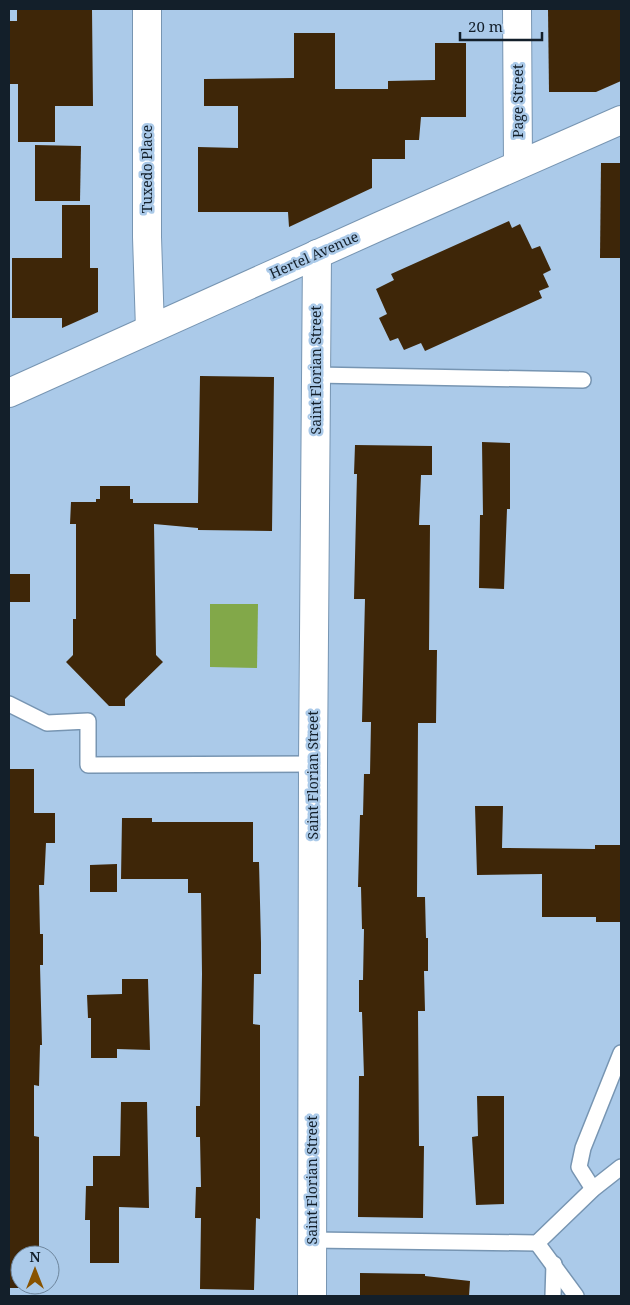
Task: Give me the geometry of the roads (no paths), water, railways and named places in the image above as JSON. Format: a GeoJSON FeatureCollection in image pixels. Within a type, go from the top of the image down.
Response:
{"type":"FeatureCollection","features":[{"type":"Feature","properties":{"kind":"street","name":"Tuxedo Place"},"geometry":{"type":"LineString","coordinates":[[147,9],[147,236],[150,328]]}},
{"type":"Feature","properties":{"kind":"street","name":"Page Street"},"geometry":{"type":"LineString","coordinates":[[517,9],[518,164]]}},
{"type":"Feature","properties":{"kind":"street","name":"Hertel Avenue"},"geometry":{"type":"LineString","coordinates":[[9,393],[150,328],[621,120]]}},
{"type":"Feature","properties":{"kind":"street","name":"Saint Florian Street"},"geometry":{"type":"LineString","coordinates":[[312,1296],[313,764],[317,254]]}},
{"type":"Feature","properties":{"kind":"lane"},"geometry":{"type":"LineString","coordinates":[[316,376],[583,380]]}},
{"type":"Feature","properties":{"kind":"lane"},"geometry":{"type":"LineString","coordinates":[[9,704],[47,724],[88,721],[88,765],[313,764]]}},
{"type":"Feature","properties":{"kind":"lane"},"geometry":{"type":"LineString","coordinates":[[593,1189],[579,1167],[583,1148],[621,1053]]}},
{"type":"Feature","properties":{"kind":"lane"},"geometry":{"type":"LineString","coordinates":[[312,1240],[537,1243],[593,1189],[621,1167]]}},
{"type":"Feature","properties":{"kind":"lane"},"geometry":{"type":"LineString","coordinates":[[537,1243],[576,1296]]}},
{"type":"Feature","properties":{"kind":"lane"},"geometry":{"type":"LineString","coordinates":[[553,1296],[554,1264]]}}]}
